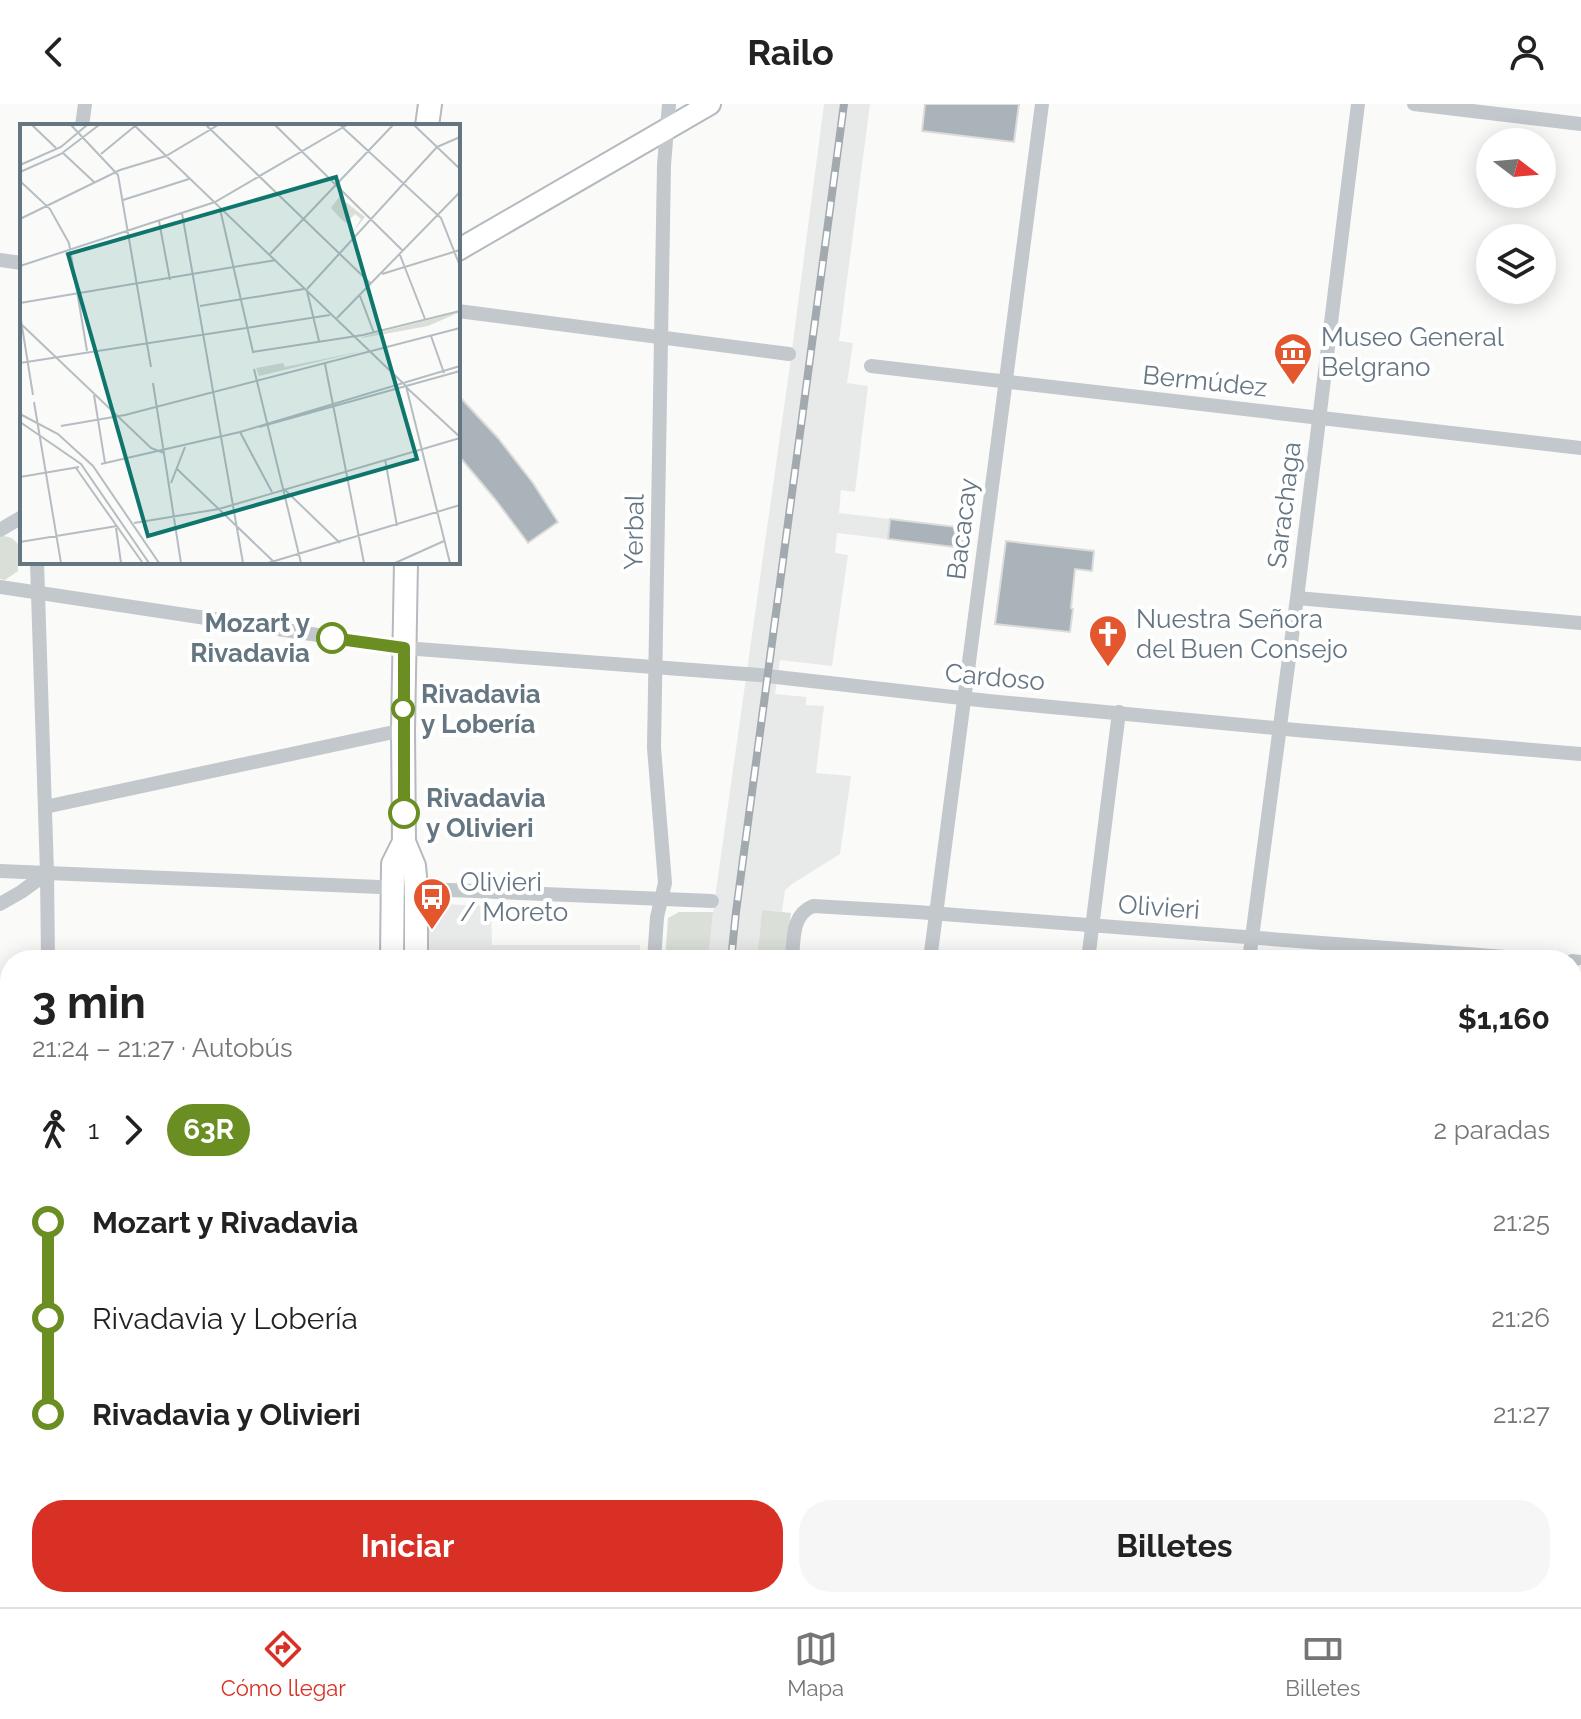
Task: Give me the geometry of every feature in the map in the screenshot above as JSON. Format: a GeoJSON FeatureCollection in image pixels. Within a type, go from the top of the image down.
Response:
{"type":"FeatureCollection","features":[{"type":"Feature","properties":{"kind":"main road"},"geometry":{"type":"LineString","coordinates":[[427,124],[430,104]]}},
{"type":"Feature","properties":{"kind":"main road"},"geometry":{"type":"LineString","coordinates":[[406,564],[404,842],[414,866],[416,950]]}},
{"type":"Feature","properties":{"kind":"main road"},"geometry":{"type":"LineString","coordinates":[[392,950],[393,864],[404,842]]}},
{"type":"Feature","properties":{"kind":"street"},"geometry":{"type":"LineString","coordinates":[[82,124],[85,104]]}},
{"type":"Feature","properties":{"kind":"street","name":"Yerbal"},"geometry":{"type":"LineString","coordinates":[[655,950],[657,917],[665,883],[654,748],[669,104]]}},
{"type":"Feature","properties":{"kind":"street"},"geometry":{"type":"LineString","coordinates":[[460,249],[710,104]]}},
{"type":"Feature","properties":{"kind":"street","name":"Bacacay"},"geometry":{"type":"LineString","coordinates":[[931,950],[1042,104]]}},
{"type":"Feature","properties":{"kind":"street","name":"Sarachaga"},"geometry":{"type":"LineString","coordinates":[[1251,950],[1358,104]]}},
{"type":"Feature","properties":{"kind":"street"},"geometry":{"type":"LineString","coordinates":[[1414,104],[1581,124]]}},
{"type":"Feature","properties":{"kind":"street"},"geometry":{"type":"LineString","coordinates":[[0,260],[20,263]]}},
{"type":"Feature","properties":{"kind":"street"},"geometry":{"type":"LineString","coordinates":[[460,311],[789,354]]}},
{"type":"Feature","properties":{"kind":"street","name":"Bermúdez"},"geometry":{"type":"LineString","coordinates":[[871,366],[1581,448]]}},
{"type":"Feature","properties":{"kind":"street"},"geometry":{"type":"LineString","coordinates":[[0,530],[20,518]]}},
{"type":"Feature","properties":{"kind":"street"},"geometry":{"type":"LineString","coordinates":[[37,564],[48,950]]}},
{"type":"Feature","properties":{"kind":"street","name":"Cardoso"},"geometry":{"type":"LineString","coordinates":[[0,587],[404,648],[759,675],[965,699],[1581,754]]}},
{"type":"Feature","properties":{"kind":"street"},"geometry":{"type":"LineString","coordinates":[[1297,598],[1581,623]]}},
{"type":"Feature","properties":{"kind":"street"},"geometry":{"type":"LineString","coordinates":[[1089,950],[1119,712]]}},
{"type":"Feature","properties":{"kind":"street"},"geometry":{"type":"LineString","coordinates":[[45,807],[403,730]]}},
{"type":"Feature","properties":{"kind":"street"},"geometry":{"type":"LineString","coordinates":[[0,871],[712,901]]}},
{"type":"Feature","properties":{"kind":"street"},"geometry":{"type":"LineString","coordinates":[[0,904],[47,873]]}},
{"type":"Feature","properties":{"kind":"street","name":"Olivieri"},"geometry":{"type":"LineString","coordinates":[[793,950],[798,917],[813,906],[1403,950]]}},
{"type":"Feature","properties":{"kind":"shaded area"},"geometry":{"type":"Polygon","coordinates":[[[824,104],[870,104],[839,341],[853,343],[847,383],[868,386],[855,492],[841,490],[839,513],[965,528],[962,548],[837,533],[835,553],[848,555],[832,666],[780,660],[775,694],[806,697],[806,705],[824,706],[816,773],[851,776],[840,854],[785,890],[782,912],[762,910],[758,950],[709,950],[713,912],[824,104]]]}},
{"type":"Feature","properties":{"kind":"shaded area"},"geometry":{"type":"Polygon","coordinates":[[[0,537],[18,544],[18,571],[5,580],[0,579],[0,537]]]}},
{"type":"Feature","properties":{"kind":"shaded area"},"geometry":{"type":"Polygon","coordinates":[[[441,904],[491,906],[492,945],[640,945],[640,950],[422,950],[424,915],[430,907],[441,904]]]}},
{"type":"Feature","properties":{"kind":"shaded area"},"geometry":{"type":"Polygon","coordinates":[[[762,910],[791,913],[786,950],[758,950],[762,910]]]}},
{"type":"Feature","properties":{"kind":"shaded area"},"geometry":{"type":"Polygon","coordinates":[[[679,912],[713,912],[709,950],[666,950],[668,918],[679,912]]]}},
{"type":"Feature","properties":{"kind":"building"},"geometry":{"type":"Polygon","coordinates":[[[925,104],[1019,104],[1014,142],[922,131],[925,104]]]}},
{"type":"Feature","properties":{"kind":"building"},"geometry":{"type":"Polygon","coordinates":[[[460,397],[498,438],[558,522],[528,543],[460,457],[460,397]]]}},
{"type":"Feature","properties":{"kind":"building"},"geometry":{"type":"Polygon","coordinates":[[[890,519],[965,528],[962,548],[888,539],[890,519]]]}},
{"type":"Feature","properties":{"kind":"building"},"geometry":{"type":"Polygon","coordinates":[[[1006,541],[1094,551],[1092,571],[1075,569],[1070,632],[995,624],[1006,541]]]}},
{"type":"Feature","properties":{"kind":"railway"},"geometry":{"type":"LineString","coordinates":[[732,950],[844,104]]}},
{"type":"Feature","properties":{"kind":"bus line","name":"63R"},"geometry":{"type":"LineString","coordinates":[[332,638],[404,648],[404,813]]}},
{"type":"Feature","properties":{"kind":"place","name":"Museo General Belgrano"},"geometry":{"type":"Point","coordinates":[1293,386]}},
{"type":"Feature","properties":{"kind":"place","name":"Mozart y Rivadavia"},"geometry":{"type":"Point","coordinates":[332,638]}},
{"type":"Feature","properties":{"kind":"place","name":"Nuestra Señora del Buen Consejo"},"geometry":{"type":"Point","coordinates":[1108,668]}},
{"type":"Feature","properties":{"kind":"place","name":"Rivadavia y Lobería"},"geometry":{"type":"Point","coordinates":[403,709]}},
{"type":"Feature","properties":{"kind":"place","name":"Rivadavia y Olivieri"},"geometry":{"type":"Point","coordinates":[404,813]}},
{"type":"Feature","properties":{"kind":"place","name":"Olivieri / Moreto"},"geometry":{"type":"Point","coordinates":[432,931]}}]}
